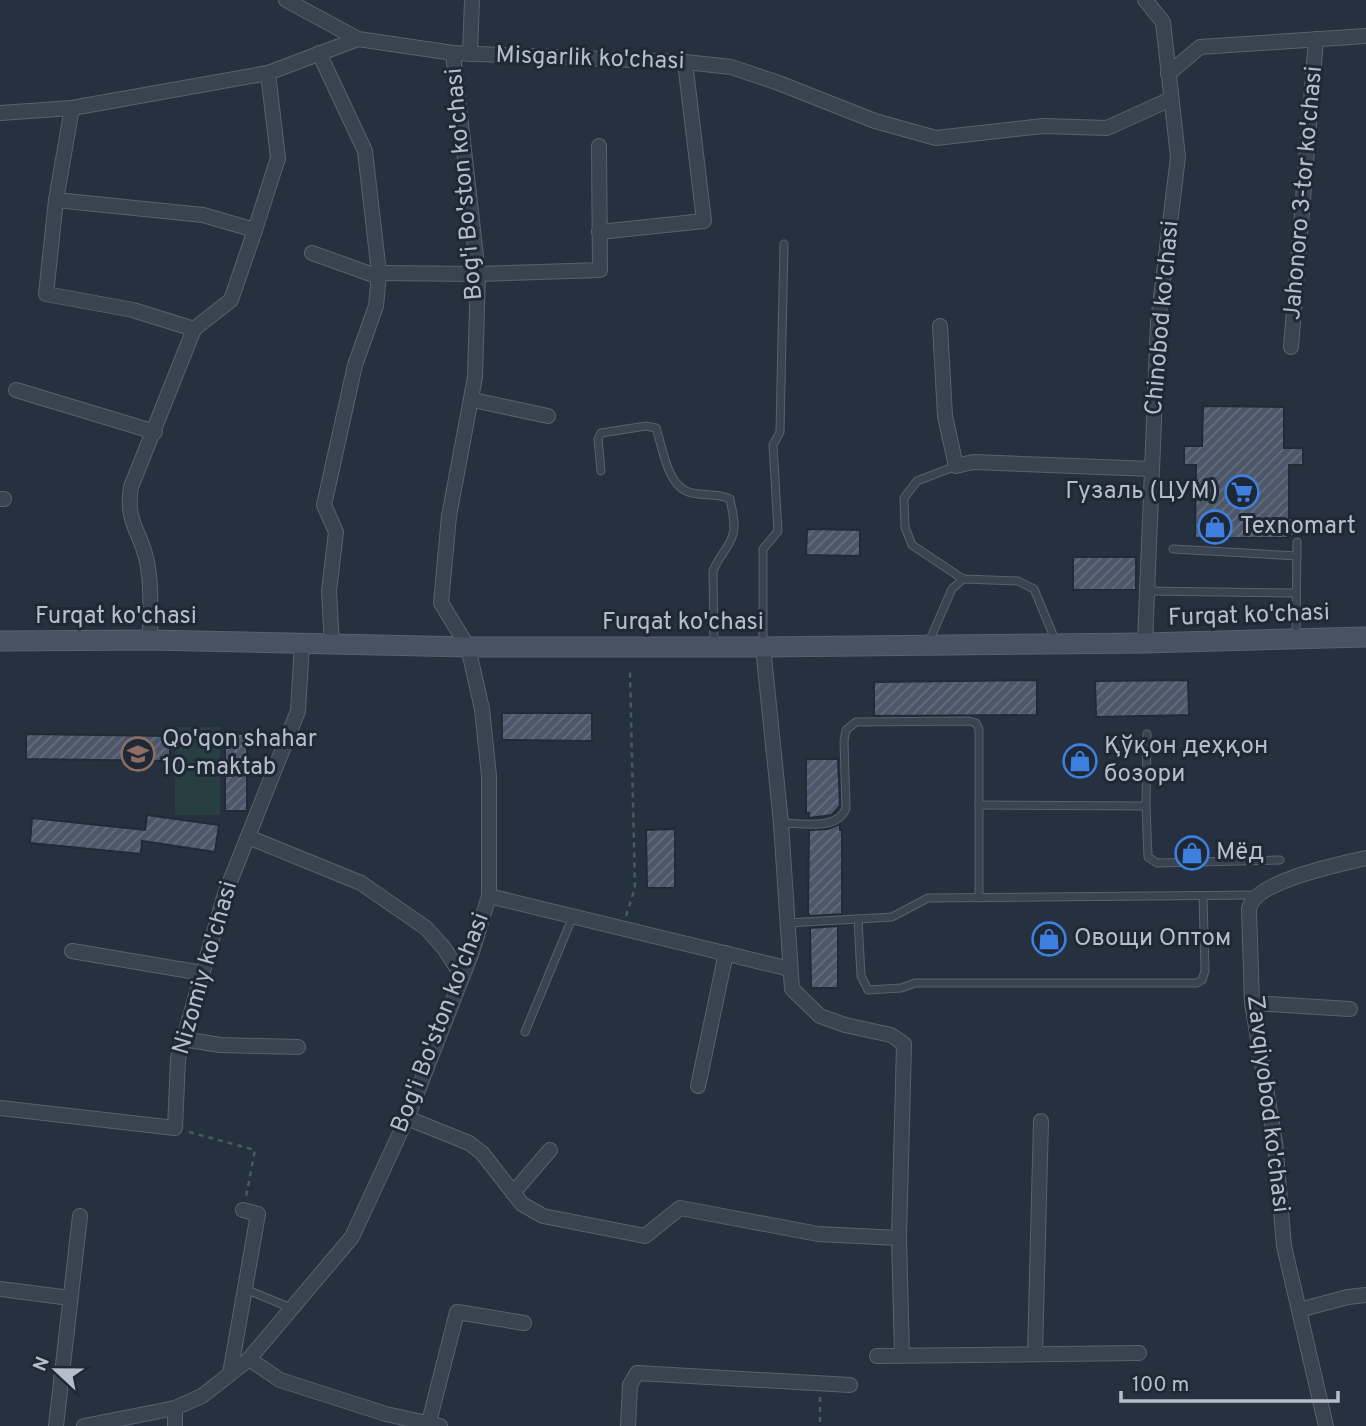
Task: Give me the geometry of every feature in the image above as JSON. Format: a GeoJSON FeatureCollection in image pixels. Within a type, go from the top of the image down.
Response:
{"type":"FeatureCollection","features":[{"type":"Feature","properties":{"kind":"main road","name":"Furqat ko'chasi"},"geometry":{"type":"LineString","coordinates":[[0,641],[150,640],[468,647],[714,648],[1145,643],[1366,637]]}},
{"type":"Feature","properties":{"kind":"street"},"geometry":{"type":"LineString","coordinates":[[286,0],[358,39]]}},
{"type":"Feature","properties":{"kind":"street"},"geometry":{"type":"LineString","coordinates":[[470,54],[472,0]]}},
{"type":"Feature","properties":{"kind":"street","name":"Chinobod ko'chasi"},"geometry":{"type":"LineString","coordinates":[[1144,0],[1164,22],[1178,157],[1158,322],[1145,643]]}},
{"type":"Feature","properties":{"kind":"street"},"geometry":{"type":"LineString","coordinates":[[1168,74],[1200,47],[1366,36]]}},
{"type":"Feature","properties":{"kind":"street","name":"Misgarlik ko'chasi"},"geometry":{"type":"LineString","coordinates":[[0,113],[72,108],[268,73],[358,39],[453,53],[685,62],[731,67],[876,121],[936,138],[1043,127],[1107,128],[1171,99]]}},
{"type":"Feature","properties":{"kind":"street","name":"Jahonoro 3-tor ko'chasi"},"geometry":{"type":"LineString","coordinates":[[1291,347],[1317,40]]}},
{"type":"Feature","properties":{"kind":"street"},"geometry":{"type":"LineString","coordinates":[[319,53],[365,151],[379,275],[376,306],[355,365],[324,505],[336,532],[329,591],[332,645]]}},
{"type":"Feature","properties":{"kind":"street","name":"Bog'i Bo'ston ko'chasi"},"geometry":{"type":"LineString","coordinates":[[84,1426],[175,1408],[202,1396],[248,1359],[352,1237],[407,1118],[462,976],[489,895],[489,776],[482,709],[468,647],[441,603],[449,516],[473,400],[478,274],[453,53]]}},
{"type":"Feature","properties":{"kind":"street"},"geometry":{"type":"LineString","coordinates":[[599,232],[704,221],[685,62]]}},
{"type":"Feature","properties":{"kind":"street"},"geometry":{"type":"LineString","coordinates":[[150,640],[151,584],[146,558],[128,507],[131,487],[194,330],[231,300],[255,230],[278,158],[268,73]]}},
{"type":"Feature","properties":{"kind":"street"},"geometry":{"type":"LineString","coordinates":[[72,108],[56,200],[46,294],[134,310],[194,330]]}},
{"type":"Feature","properties":{"kind":"street"},"geometry":{"type":"LineString","coordinates":[[312,253],[379,275],[600,270],[598,146]]}},
{"type":"Feature","properties":{"kind":"street"},"geometry":{"type":"LineString","coordinates":[[56,200],[203,215],[255,230]]}},
{"type":"Feature","properties":{"kind":"street"},"geometry":{"type":"LineString","coordinates":[[940,326],[945,416],[956,466],[973,462],[1152,469]]}},
{"type":"Feature","properties":{"kind":"street"},"geometry":{"type":"LineString","coordinates":[[16,390],[155,432]]}},
{"type":"Feature","properties":{"kind":"street"},"geometry":{"type":"LineString","coordinates":[[473,400],[548,416]]}},
{"type":"Feature","properties":{"kind":"street","name":"Nizomiy ko'chasi"},"geometry":{"type":"LineString","coordinates":[[175,1128],[178,1059],[183,1039],[225,894],[298,711],[302,644]]}},
{"type":"Feature","properties":{"kind":"street"},"geometry":{"type":"LineString","coordinates":[[763,647],[781,823],[792,989],[820,1016],[845,1025],[891,1035],[904,1045],[899,1238],[902,1355]]}},
{"type":"Feature","properties":{"kind":"street"},"geometry":{"type":"LineString","coordinates":[[248,837],[361,883],[426,928],[444,948],[462,976]]}},
{"type":"Feature","properties":{"kind":"street"},"geometry":{"type":"LineString","coordinates":[[1256,895],[1302,873],[1366,858]]}},
{"type":"Feature","properties":{"kind":"street"},"geometry":{"type":"LineString","coordinates":[[489,895],[790,969]]}},
{"type":"Feature","properties":{"kind":"street","name":"Zavqiyobod ko'chasi"},"geometry":{"type":"LineString","coordinates":[[1256,895],[1250,902],[1249,909],[1252,1003],[1275,1142],[1284,1246],[1326,1426]]}},
{"type":"Feature","properties":{"kind":"street"},"geometry":{"type":"LineString","coordinates":[[72,951],[202,973]]}},
{"type":"Feature","properties":{"kind":"street"},"geometry":{"type":"LineString","coordinates":[[698,1086],[726,953]]}},
{"type":"Feature","properties":{"kind":"street"},"geometry":{"type":"LineString","coordinates":[[1252,1003],[1350,1009]]}},
{"type":"Feature","properties":{"kind":"street"},"geometry":{"type":"LineString","coordinates":[[183,1039],[220,1045],[298,1047]]}},
{"type":"Feature","properties":{"kind":"street"},"geometry":{"type":"LineString","coordinates":[[0,1108],[175,1128]]}},
{"type":"Feature","properties":{"kind":"street"},"geometry":{"type":"LineString","coordinates":[[407,1118],[469,1143],[482,1153],[522,1204],[542,1216],[645,1236],[680,1208],[818,1234],[899,1238]]}},
{"type":"Feature","properties":{"kind":"street"},"geometry":{"type":"LineString","coordinates":[[1035,1353],[1041,1121]]}},
{"type":"Feature","properties":{"kind":"street"},"geometry":{"type":"LineString","coordinates":[[513,1193],[550,1150]]}},
{"type":"Feature","properties":{"kind":"street"},"geometry":{"type":"LineString","coordinates":[[230,1374],[258,1214],[243,1210]]}},
{"type":"Feature","properties":{"kind":"street"},"geometry":{"type":"LineString","coordinates":[[55,1426],[80,1216]]}},
{"type":"Feature","properties":{"kind":"street"},"geometry":{"type":"LineString","coordinates":[[0,1289],[70,1298]]}},
{"type":"Feature","properties":{"kind":"street"},"geometry":{"type":"LineString","coordinates":[[1299,1310],[1366,1295]]}},
{"type":"Feature","properties":{"kind":"street"},"geometry":{"type":"LineString","coordinates":[[248,1359],[280,1380],[386,1415],[434,1424],[457,1312],[524,1323]]}},
{"type":"Feature","properties":{"kind":"street"},"geometry":{"type":"LineString","coordinates":[[877,1356],[1139,1353]]}},
{"type":"Feature","properties":{"kind":"street"},"geometry":{"type":"LineString","coordinates":[[628,1426],[630,1385],[637,1373],[850,1385]]}},
{"type":"Feature","properties":{"kind":"street"},"geometry":{"type":"LineString","coordinates":[[175,1408],[175,1426]]}},
{"type":"Feature","properties":{"kind":"lane"},"geometry":{"type":"LineString","coordinates":[[763,647],[763,549],[778,531],[772,445],[780,432],[784,244]]}},
{"type":"Feature","properties":{"kind":"lane"},"geometry":{"type":"LineString","coordinates":[[601,471],[598,439],[601,433],[646,426],[656,428],[674,482],[690,493],[730,499],[734,532],[713,571],[714,648]]}},
{"type":"Feature","properties":{"kind":"lane"},"geometry":{"type":"LineString","coordinates":[[956,466],[917,481],[904,498],[905,527],[912,545],[963,579],[1018,581],[1034,589],[1056,644]]}},
{"type":"Feature","properties":{"kind":"lane"},"geometry":{"type":"LineString","coordinates":[[1296,639],[1297,542]]}},
{"type":"Feature","properties":{"kind":"lane"},"geometry":{"type":"LineString","coordinates":[[1173,549],[1297,556]]}},
{"type":"Feature","properties":{"kind":"lane"},"geometry":{"type":"LineString","coordinates":[[928,645],[951,589],[963,579]]}},
{"type":"Feature","properties":{"kind":"lane"},"geometry":{"type":"LineString","coordinates":[[1147,591],[1296,593]]}},
{"type":"Feature","properties":{"kind":"lane"},"geometry":{"type":"LineString","coordinates":[[781,823],[833,823],[843,817],[846,808],[844,741],[846,730],[856,722],[976,723],[979,729],[979,898]]}},
{"type":"Feature","properties":{"kind":"lane"},"geometry":{"type":"LineString","coordinates":[[1147,734],[1148,857],[1157,863],[1280,860]]}},
{"type":"Feature","properties":{"kind":"lane"},"geometry":{"type":"LineString","coordinates":[[979,805],[1146,806]]}},
{"type":"Feature","properties":{"kind":"lane"},"geometry":{"type":"LineString","coordinates":[[787,923],[892,917],[928,898],[1256,895]]}},
{"type":"Feature","properties":{"kind":"lane"},"geometry":{"type":"LineString","coordinates":[[858,919],[861,976],[868,990],[901,988],[915,983],[1197,983],[1202,980],[1205,971],[1203,896]]}},
{"type":"Feature","properties":{"kind":"lane"},"geometry":{"type":"LineString","coordinates":[[525,1032],[573,916]]}},
{"type":"Feature","properties":{"kind":"lane"},"geometry":{"type":"LineString","coordinates":[[245,1289],[292,1308]]}},
{"type":"Feature","properties":{"kind":"path"},"geometry":{"type":"LineString","coordinates":[[622,928],[635,888],[630,672]]}},
{"type":"Feature","properties":{"kind":"path"},"geometry":{"type":"LineString","coordinates":[[175,1128],[255,1150],[243,1210]]}},
{"type":"Feature","properties":{"kind":"path"},"geometry":{"type":"LineString","coordinates":[[820,1384],[820,1426]]}},
{"type":"Feature","properties":{"kind":"green space"},"geometry":{"type":"Polygon","coordinates":[[[175,727],[220,727],[220,815],[175,815],[175,727]]]}},
{"type":"Feature","properties":{"kind":"building","name":"Гузаль (ЦУМ)"},"geometry":{"type":"Polygon","coordinates":[[[1203,406],[1284,407],[1284,448],[1303,448],[1303,465],[1289,465],[1289,518],[1302,518],[1302,536],[1195,538],[1196,465],[1184,465],[1184,446],[1202,446],[1203,406]]]}},
{"type":"Feature","properties":{"kind":"building"},"geometry":{"type":"Polygon","coordinates":[[[807,529],[860,530],[860,556],[806,555],[807,529]]]}},
{"type":"Feature","properties":{"kind":"building"},"geometry":{"type":"Polygon","coordinates":[[[1073,557],[1136,557],[1136,590],[1073,590],[1073,557]]]}},
{"type":"Feature","properties":{"kind":"building"},"geometry":{"type":"Polygon","coordinates":[[[1037,680],[1037,715],[874,716],[874,682],[1037,680]]]}},
{"type":"Feature","properties":{"kind":"building"},"geometry":{"type":"Polygon","coordinates":[[[1188,680],[1189,715],[1096,717],[1095,681],[1188,680]]]}},
{"type":"Feature","properties":{"kind":"building"},"geometry":{"type":"Polygon","coordinates":[[[502,713],[592,713],[592,741],[502,740],[502,713]]]}},
{"type":"Feature","properties":{"kind":"building"},"geometry":{"type":"Polygon","coordinates":[[[225,733],[247,734],[247,811],[225,811],[225,733]]]}},
{"type":"Feature","properties":{"kind":"building"},"geometry":{"type":"Polygon","coordinates":[[[26,734],[170,736],[170,761],[26,759],[26,734]]]}},
{"type":"Feature","properties":{"kind":"building"},"geometry":{"type":"Polygon","coordinates":[[[806,759],[838,759],[840,806],[832,815],[809,818],[809,813],[806,813],[806,759]]]}},
{"type":"Feature","properties":{"kind":"building"},"geometry":{"type":"Polygon","coordinates":[[[147,815],[219,825],[215,852],[142,841],[141,854],[30,843],[32,818],[145,830],[147,815]]]}},
{"type":"Feature","properties":{"kind":"building"},"geometry":{"type":"Polygon","coordinates":[[[840,824],[842,914],[810,916],[809,830],[828,829],[840,824]]]}},
{"type":"Feature","properties":{"kind":"building"},"geometry":{"type":"Polygon","coordinates":[[[675,829],[675,888],[647,888],[646,830],[675,829]]]}},
{"type":"Feature","properties":{"kind":"building"},"geometry":{"type":"Polygon","coordinates":[[[838,926],[838,988],[811,988],[810,928],[838,926]]]}},
{"type":"Feature","properties":{"kind":"place","name":"Гузаль (ЦУМ)"},"geometry":{"type":"Point","coordinates":[1242,492]}},
{"type":"Feature","properties":{"kind":"place","name":"Texnomart"},"geometry":{"type":"Point","coordinates":[1215,527]}},
{"type":"Feature","properties":{"kind":"place","name":"Qo'qon shahar 10-maktab"},"geometry":{"type":"Point","coordinates":[138,754]}},
{"type":"Feature","properties":{"kind":"place","name":"Қўқон деҳқон бозори"},"geometry":{"type":"Point","coordinates":[1080,761]}},
{"type":"Feature","properties":{"kind":"place","name":"Мёд"},"geometry":{"type":"Point","coordinates":[1192,853]}},
{"type":"Feature","properties":{"kind":"place","name":"Овощи Оптом"},"geometry":{"type":"Point","coordinates":[1049,939]}}]}
